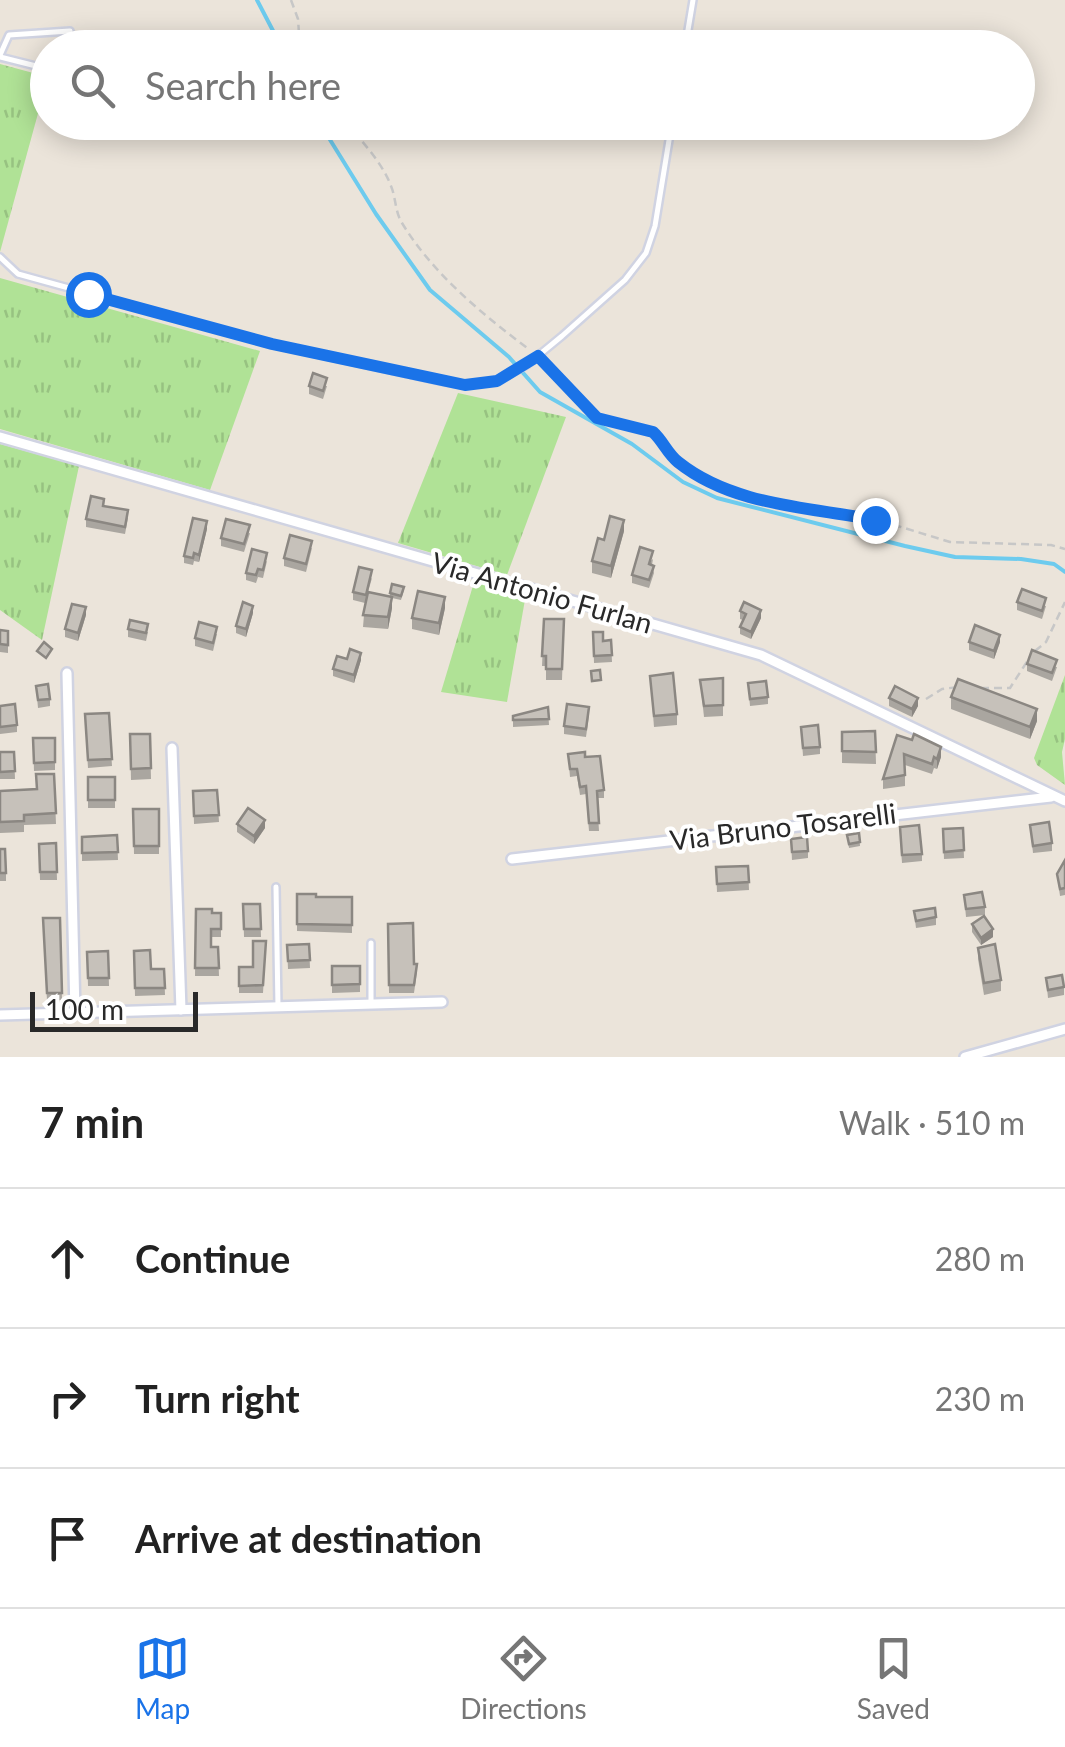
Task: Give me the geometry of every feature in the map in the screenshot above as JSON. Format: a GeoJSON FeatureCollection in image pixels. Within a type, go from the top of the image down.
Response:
{"type":"FeatureCollection","features":[{"type":"Feature","properties":{"kind":"street","name":"Via Antonio Furlan"},"geometry":{"type":"LineString","coordinates":[[0,437],[761,655],[1065,801]]}},
{"type":"Feature","properties":{"kind":"street"},"geometry":{"type":"LineString","coordinates":[[67,673],[75,1012]]}},
{"type":"Feature","properties":{"kind":"street"},"geometry":{"type":"LineString","coordinates":[[172,748],[180,1010]]}},
{"type":"Feature","properties":{"kind":"street","name":"Via Bruno Tosarelli"},"geometry":{"type":"LineString","coordinates":[[512,859],[1054,796]]}},
{"type":"Feature","properties":{"kind":"street"},"geometry":{"type":"LineString","coordinates":[[0,1015],[442,1002]]}},
{"type":"Feature","properties":{"kind":"street"},"geometry":{"type":"LineString","coordinates":[[964,1057],[1065,1029]]}},
{"type":"Feature","properties":{"kind":"lane"},"geometry":{"type":"LineString","coordinates":[[688,30],[693,0]]}},
{"type":"Feature","properties":{"kind":"lane"},"geometry":{"type":"LineString","coordinates":[[30,34],[9,36],[0,56],[30,64]]}},
{"type":"Feature","properties":{"kind":"lane"},"geometry":{"type":"LineString","coordinates":[[0,256],[18,274],[272,344],[465,385],[497,381],[538,356],[625,280],[646,254],[655,226],[669,140]]}},
{"type":"Feature","properties":{"kind":"lane"},"geometry":{"type":"LineString","coordinates":[[276,886],[278,1007]]}},
{"type":"Feature","properties":{"kind":"lane"},"geometry":{"type":"LineString","coordinates":[[370,943],[371,1004]]}},
{"type":"Feature","properties":{"kind":"path"},"geometry":{"type":"LineString","coordinates":[[291,0],[299,30]]}},
{"type":"Feature","properties":{"kind":"path"},"geometry":{"type":"LineString","coordinates":[[360,140],[379,163],[391,186],[399,219],[421,250],[446,279],[538,356],[597,418],[653,432],[672,457],[693,473],[743,496],[875,520],[932,539],[1065,549]]}},
{"type":"Feature","properties":{"kind":"path"},"geometry":{"type":"LineString","coordinates":[[926,699],[952,686],[1010,688],[1030,657],[1046,642],[1065,602]]}},
{"type":"Feature","properties":{"kind":"green space"},"geometry":{"type":"Polygon","coordinates":[[[0,64],[30,72],[31,140],[0,252],[0,64]]]}},
{"type":"Feature","properties":{"kind":"green space"},"geometry":{"type":"Polygon","coordinates":[[[0,278],[260,351],[210,490],[0,429],[0,278]]]}},
{"type":"Feature","properties":{"kind":"green space"},"geometry":{"type":"Polygon","coordinates":[[[458,393],[566,417],[507,575],[398,543],[458,393]]]}},
{"type":"Feature","properties":{"kind":"green space"},"geometry":{"type":"Polygon","coordinates":[[[0,444],[79,466],[42,640],[0,610],[0,444]]]}},
{"type":"Feature","properties":{"kind":"green space"},"geometry":{"type":"Polygon","coordinates":[[[475,579],[526,594],[507,702],[441,692],[475,579]]]}},
{"type":"Feature","properties":{"kind":"green space"},"geometry":{"type":"Polygon","coordinates":[[[1065,675],[1065,785],[1037,765],[1034,758],[1065,675]]]}},
{"type":"Feature","properties":{"kind":"building"},"geometry":{"type":"Polygon","coordinates":[[[313,373],[327,378],[323,391],[309,386],[313,373]]]}},
{"type":"Feature","properties":{"kind":"building"},"geometry":{"type":"Polygon","coordinates":[[[91,496],[104,499],[103,506],[128,510],[125,527],[86,519],[91,496]]]}},
{"type":"Feature","properties":{"kind":"building"},"geometry":{"type":"Polygon","coordinates":[[[610,516],[624,520],[611,566],[592,561],[598,538],[604,540],[610,516]]]}},
{"type":"Feature","properties":{"kind":"building"},"geometry":{"type":"Polygon","coordinates":[[[193,518],[207,521],[199,555],[194,553],[193,558],[184,556],[193,518]]]}},
{"type":"Feature","properties":{"kind":"building"},"geometry":{"type":"Polygon","coordinates":[[[226,519],[250,525],[244,544],[221,538],[226,519]]]}},
{"type":"Feature","properties":{"kind":"building"},"geometry":{"type":"Polygon","coordinates":[[[290,535],[312,541],[306,564],[284,558],[290,535]]]}},
{"type":"Feature","properties":{"kind":"building"},"geometry":{"type":"Polygon","coordinates":[[[640,547],[653,551],[649,564],[654,566],[649,580],[632,575],[640,547]]]}},
{"type":"Feature","properties":{"kind":"building"},"geometry":{"type":"Polygon","coordinates":[[[252,549],[267,553],[263,570],[258,569],[256,575],[246,573],[252,549]]]}},
{"type":"Feature","properties":{"kind":"building"},"geometry":{"type":"Polygon","coordinates":[[[359,567],[372,570],[366,595],[353,592],[359,567]]]}},
{"type":"Feature","properties":{"kind":"building"},"geometry":{"type":"Polygon","coordinates":[[[392,584],[404,587],[401,596],[390,593],[392,584]]]}},
{"type":"Feature","properties":{"kind":"building"},"geometry":{"type":"Polygon","coordinates":[[[1022,589],[1046,598],[1042,611],[1017,602],[1022,589]]]}},
{"type":"Feature","properties":{"kind":"building"},"geometry":{"type":"Polygon","coordinates":[[[418,591],[445,597],[439,623],[412,618],[418,591]]]}},
{"type":"Feature","properties":{"kind":"building"},"geometry":{"type":"Polygon","coordinates":[[[368,592],[392,597],[388,617],[363,615],[368,592]]]}},
{"type":"Feature","properties":{"kind":"building"},"geometry":{"type":"Polygon","coordinates":[[[243,602],[253,606],[246,629],[236,626],[243,602]]]}},
{"type":"Feature","properties":{"kind":"building"},"geometry":{"type":"Polygon","coordinates":[[[744,602],[761,610],[751,632],[740,627],[746,614],[740,611],[744,602]]]}},
{"type":"Feature","properties":{"kind":"building"},"geometry":{"type":"Polygon","coordinates":[[[72,604],[86,607],[78,633],[65,629],[72,604]]]}},
{"type":"Feature","properties":{"kind":"building"},"geometry":{"type":"Polygon","coordinates":[[[544,619],[564,619],[562,669],[546,669],[546,656],[542,656],[544,619]]]}},
{"type":"Feature","properties":{"kind":"building"},"geometry":{"type":"Polygon","coordinates":[[[130,620],[148,624],[146,633],[128,629],[130,620]]]}},
{"type":"Feature","properties":{"kind":"building"},"geometry":{"type":"Polygon","coordinates":[[[199,622],[217,627],[213,643],[195,638],[199,622]]]}},
{"type":"Feature","properties":{"kind":"building"},"geometry":{"type":"Polygon","coordinates":[[[975,625],[1000,635],[994,651],[969,642],[975,625]]]}},
{"type":"Feature","properties":{"kind":"building"},"geometry":{"type":"Polygon","coordinates":[[[0,630],[8,631],[8,645],[0,644],[0,630]]]}},
{"type":"Feature","properties":{"kind":"building"},"geometry":{"type":"Polygon","coordinates":[[[593,632],[603,632],[603,641],[611,640],[612,655],[594,656],[593,632]]]}},
{"type":"Feature","properties":{"kind":"building"},"geometry":{"type":"Polygon","coordinates":[[[44,642],[52,649],[46,658],[37,651],[44,642]]]}},
{"type":"Feature","properties":{"kind":"building"},"geometry":{"type":"Polygon","coordinates":[[[350,649],[361,653],[354,675],[333,669],[337,656],[347,659],[350,649]]]}},
{"type":"Feature","properties":{"kind":"building"},"geometry":{"type":"Polygon","coordinates":[[[1032,650],[1057,660],[1052,673],[1027,664],[1032,650]]]}},
{"type":"Feature","properties":{"kind":"building"},"geometry":{"type":"Polygon","coordinates":[[[600,670],[601,680],[592,681],[591,671],[600,670]]]}},
{"type":"Feature","properties":{"kind":"building"},"geometry":{"type":"Polygon","coordinates":[[[673,673],[677,714],[654,716],[650,676],[673,673]]]}},
{"type":"Feature","properties":{"kind":"building"},"geometry":{"type":"Polygon","coordinates":[[[723,678],[723,705],[704,706],[700,680],[723,678]]]}},
{"type":"Feature","properties":{"kind":"building"},"geometry":{"type":"Polygon","coordinates":[[[958,679],[1037,709],[1030,727],[951,697],[958,679]]]}},
{"type":"Feature","properties":{"kind":"building"},"geometry":{"type":"Polygon","coordinates":[[[766,681],[768,697],[750,699],[748,683],[766,681]]]}},
{"type":"Feature","properties":{"kind":"building"},"geometry":{"type":"Polygon","coordinates":[[[48,684],[50,699],[38,700],[36,686],[48,684]]]}},
{"type":"Feature","properties":{"kind":"building"},"geometry":{"type":"Polygon","coordinates":[[[895,686],[918,698],[912,709],[889,698],[895,686]]]}},
{"type":"Feature","properties":{"kind":"building"},"geometry":{"type":"Polygon","coordinates":[[[15,704],[17,725],[0,727],[0,706],[15,704]]]}},
{"type":"Feature","properties":{"kind":"building"},"geometry":{"type":"Polygon","coordinates":[[[567,704],[589,707],[586,729],[564,726],[567,704]]]}},
{"type":"Feature","properties":{"kind":"building"},"geometry":{"type":"Polygon","coordinates":[[[548,707],[549,719],[513,720],[513,716],[548,707]]]}},
{"type":"Feature","properties":{"kind":"building"},"geometry":{"type":"Polygon","coordinates":[[[109,713],[112,759],[88,760],[85,714],[109,713]]]}},
{"type":"Feature","properties":{"kind":"building"},"geometry":{"type":"Polygon","coordinates":[[[818,725],[820,747],[803,748],[801,727],[818,725]]]}},
{"type":"Feature","properties":{"kind":"building"},"geometry":{"type":"Polygon","coordinates":[[[875,731],[876,752],[842,751],[842,732],[875,731]]]}},
{"type":"Feature","properties":{"kind":"building"},"geometry":{"type":"Polygon","coordinates":[[[130,734],[150,734],[151,768],[131,769],[130,734]]]}},
{"type":"Feature","properties":{"kind":"building"},"geometry":{"type":"Polygon","coordinates":[[[914,734],[941,747],[937,759],[934,757],[932,764],[904,754],[905,775],[883,779],[897,735],[912,740],[914,734]]]}},
{"type":"Feature","properties":{"kind":"building"},"geometry":{"type":"Polygon","coordinates":[[[33,738],[55,738],[55,762],[34,763],[33,738]]]}},
{"type":"Feature","properties":{"kind":"building"},"geometry":{"type":"Polygon","coordinates":[[[0,752],[14,752],[15,771],[0,772],[0,752]]]}},
{"type":"Feature","properties":{"kind":"building"},"geometry":{"type":"Polygon","coordinates":[[[585,752],[585,757],[600,756],[604,790],[597,791],[599,823],[589,823],[586,786],[580,787],[577,769],[570,769],[568,754],[585,752]]]}},
{"type":"Feature","properties":{"kind":"building"},"geometry":{"type":"Polygon","coordinates":[[[36,774],[54,774],[56,813],[24,815],[24,821],[0,822],[0,791],[37,789],[36,774]]]}},
{"type":"Feature","properties":{"kind":"building"},"geometry":{"type":"Polygon","coordinates":[[[88,777],[115,777],[115,800],[88,800],[88,777]]]}},
{"type":"Feature","properties":{"kind":"building"},"geometry":{"type":"Polygon","coordinates":[[[217,790],[219,815],[194,816],[193,791],[217,790]]]}},
{"type":"Feature","properties":{"kind":"building"},"geometry":{"type":"Polygon","coordinates":[[[248,808],[265,820],[254,836],[237,824],[248,808]]]}},
{"type":"Feature","properties":{"kind":"building"},"geometry":{"type":"Polygon","coordinates":[[[133,809],[159,809],[159,846],[134,846],[133,809]]]}},
{"type":"Feature","properties":{"kind":"building"},"geometry":{"type":"Polygon","coordinates":[[[1049,822],[1052,843],[1033,846],[1030,825],[1049,822]]]}},
{"type":"Feature","properties":{"kind":"building"},"geometry":{"type":"Polygon","coordinates":[[[919,825],[922,854],[902,855],[900,827],[919,825]]]}},
{"type":"Feature","properties":{"kind":"building"},"geometry":{"type":"Polygon","coordinates":[[[963,828],[964,850],[944,852],[943,829],[963,828]]]}},
{"type":"Feature","properties":{"kind":"building"},"geometry":{"type":"Polygon","coordinates":[[[859,833],[860,842],[849,844],[847,835],[859,833]]]}},
{"type":"Feature","properties":{"kind":"building"},"geometry":{"type":"Polygon","coordinates":[[[117,835],[118,852],[82,853],[82,837],[117,835]]]}},
{"type":"Feature","properties":{"kind":"building"},"geometry":{"type":"Polygon","coordinates":[[[807,837],[808,851],[792,852],[791,839],[807,837]]]}},
{"type":"Feature","properties":{"kind":"building"},"geometry":{"type":"Polygon","coordinates":[[[56,843],[57,872],[40,872],[39,844],[56,843]]]}},
{"type":"Feature","properties":{"kind":"building"},"geometry":{"type":"Polygon","coordinates":[[[0,849],[5,849],[6,873],[0,873],[0,849]]]}},
{"type":"Feature","properties":{"kind":"building"},"geometry":{"type":"Polygon","coordinates":[[[1065,860],[1065,888],[1060,889],[1057,874],[1065,860]]]}},
{"type":"Feature","properties":{"kind":"building"},"geometry":{"type":"Polygon","coordinates":[[[748,866],[749,882],[717,884],[716,867],[748,866]]]}},
{"type":"Feature","properties":{"kind":"building"},"geometry":{"type":"Polygon","coordinates":[[[982,892],[985,907],[966,909],[964,895],[982,892]]]}},
{"type":"Feature","properties":{"kind":"building"},"geometry":{"type":"Polygon","coordinates":[[[297,894],[352,897],[352,925],[297,924],[297,894]]]}},
{"type":"Feature","properties":{"kind":"building"},"geometry":{"type":"Polygon","coordinates":[[[243,904],[260,904],[261,929],[244,929],[243,904]]]}},
{"type":"Feature","properties":{"kind":"building"},"geometry":{"type":"Polygon","coordinates":[[[935,908],[936,917],[916,921],[914,911],[935,908]]]}},
{"type":"Feature","properties":{"kind":"building"},"geometry":{"type":"Polygon","coordinates":[[[196,909],[221,913],[221,929],[211,929],[211,947],[218,947],[219,968],[195,968],[196,909]]]}},
{"type":"Feature","properties":{"kind":"building"},"geometry":{"type":"Polygon","coordinates":[[[984,916],[993,929],[981,938],[972,924],[984,916]]]}},
{"type":"Feature","properties":{"kind":"building"},"geometry":{"type":"Polygon","coordinates":[[[43,918],[60,918],[62,993],[47,993],[43,918]]]}},
{"type":"Feature","properties":{"kind":"building"},"geometry":{"type":"Polygon","coordinates":[[[413,923],[417,964],[414,985],[389,985],[388,924],[413,923]]]}},
{"type":"Feature","properties":{"kind":"building"},"geometry":{"type":"Polygon","coordinates":[[[253,941],[266,941],[263,985],[239,986],[239,967],[253,967],[253,941]]]}},
{"type":"Feature","properties":{"kind":"building"},"geometry":{"type":"Polygon","coordinates":[[[309,944],[310,960],[288,961],[287,945],[309,944]]]}},
{"type":"Feature","properties":{"kind":"building"},"geometry":{"type":"Polygon","coordinates":[[[995,944],[1001,980],[984,983],[978,948],[995,944]]]}},
{"type":"Feature","properties":{"kind":"building"},"geometry":{"type":"Polygon","coordinates":[[[150,950],[151,969],[164,969],[165,988],[135,988],[134,951],[150,950]]]}},
{"type":"Feature","properties":{"kind":"building"},"geometry":{"type":"Polygon","coordinates":[[[108,951],[109,978],[88,978],[87,952],[108,951]]]}},
{"type":"Feature","properties":{"kind":"building"},"geometry":{"type":"Polygon","coordinates":[[[332,966],[360,966],[360,984],[332,985],[332,966]]]}},
{"type":"Feature","properties":{"kind":"building"},"geometry":{"type":"Polygon","coordinates":[[[1062,975],[1064,987],[1048,990],[1046,978],[1062,975]]]}},
{"type":"Feature","properties":{"kind":"waterway"},"geometry":{"type":"LineString","coordinates":[[257,0],[273,30]]}},
{"type":"Feature","properties":{"kind":"waterway"},"geometry":{"type":"LineString","coordinates":[[330,140],[430,290],[509,357],[540,392],[632,444],[683,482],[717,498],[905,546],[955,557],[1054,564],[1065,572]]}},
{"type":"Feature","properties":{"kind":"route"},"geometry":{"type":"LineString","coordinates":[[88,294],[272,344],[465,385],[497,381],[538,356],[597,418],[653,432],[672,457],[709,482],[743,496],[875,520]]}}]}
